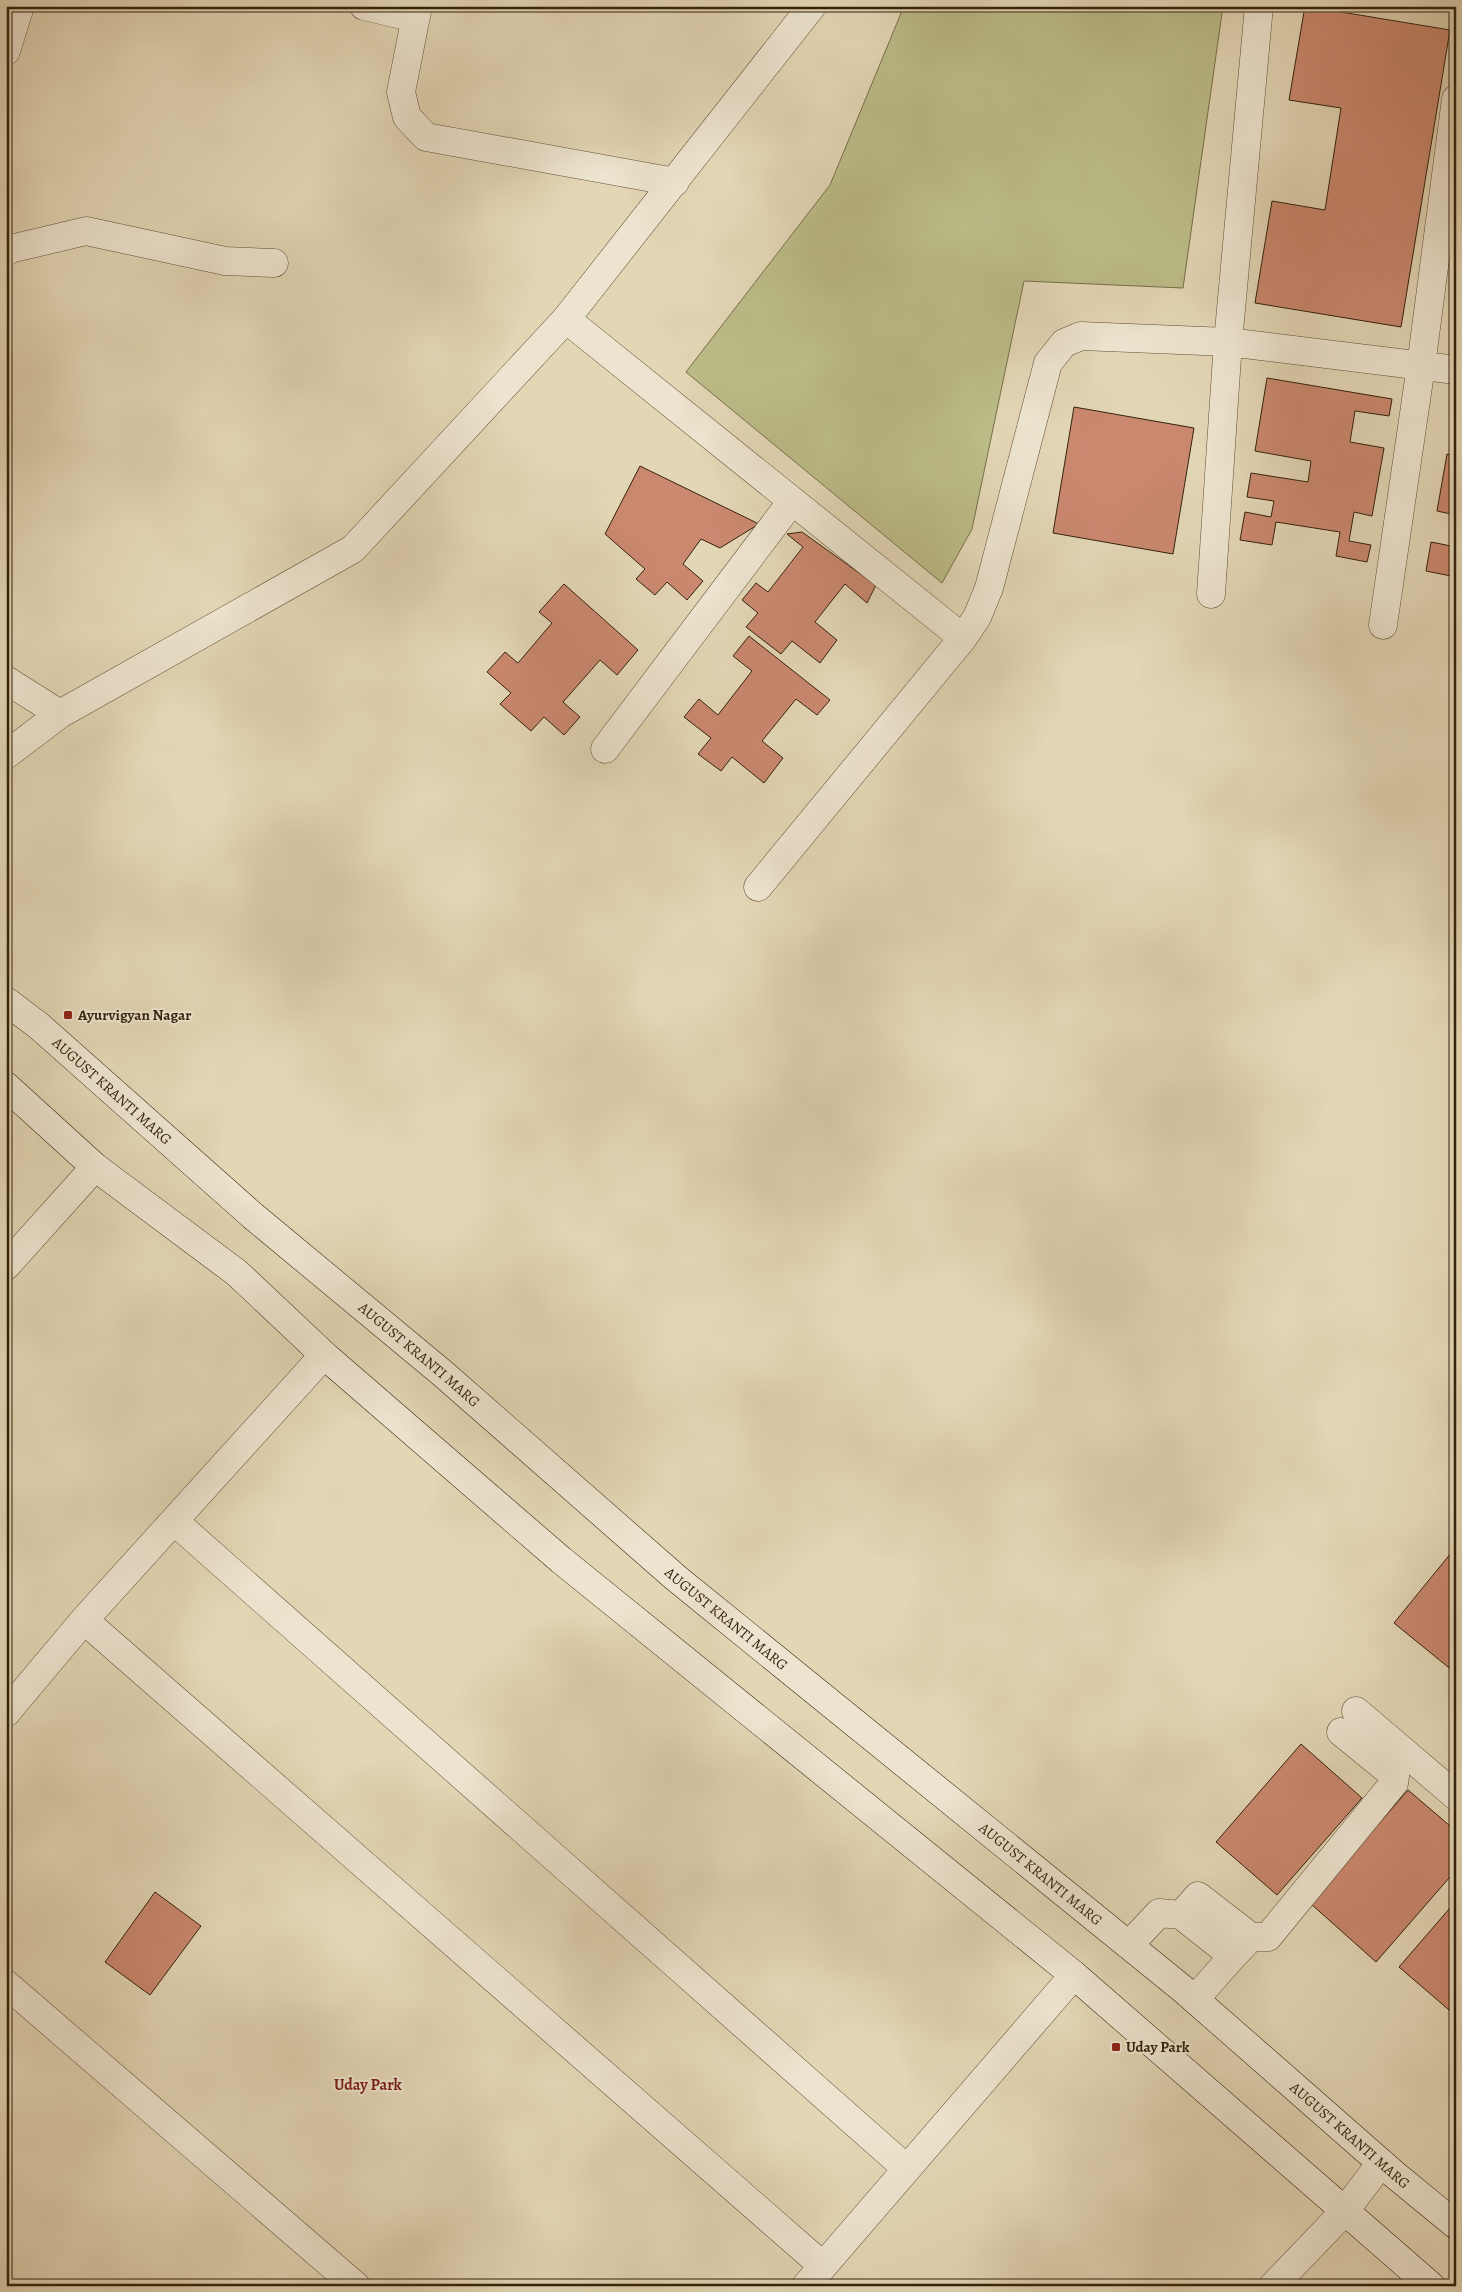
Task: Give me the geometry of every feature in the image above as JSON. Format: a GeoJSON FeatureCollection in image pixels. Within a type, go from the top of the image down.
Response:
{"type":"FeatureCollection","features":[{"type":"Feature","properties":{"kind":"street"},"geometry":{"type":"LineString","coordinates":[[6,51],[20,6]]}},
{"type":"Feature","properties":{"kind":"street"},"geometry":{"type":"LineString","coordinates":[[364,6],[416,12],[401,92],[407,117],[426,137],[675,182]]}},
{"type":"Feature","properties":{"kind":"street"},"geometry":{"type":"LineString","coordinates":[[6,754],[60,714],[353,549],[566,319],[812,6]]}},
{"type":"Feature","properties":{"kind":"street"},"geometry":{"type":"LineString","coordinates":[[1211,594],[1228,342],[1259,6]]}},
{"type":"Feature","properties":{"kind":"street"},"geometry":{"type":"LineString","coordinates":[[1383,624],[1421,366],[1456,99]]}},
{"type":"Feature","properties":{"kind":"street"},"geometry":{"type":"LineString","coordinates":[[6,252],[86,231],[225,261],[274,263]]}},
{"type":"Feature","properties":{"kind":"street"},"geometry":{"type":"LineString","coordinates":[[566,319],[963,638]]}},
{"type":"Feature","properties":{"kind":"street"},"geometry":{"type":"LineString","coordinates":[[758,887],[963,638],[977,617],[989,588],[1048,364],[1064,343],[1081,336],[1228,342],[1456,370]]}},
{"type":"Feature","properties":{"kind":"street"},"geometry":{"type":"LineString","coordinates":[[605,749],[792,501]]}},
{"type":"Feature","properties":{"kind":"street"},"geometry":{"type":"LineString","coordinates":[[6,680],[60,714]]}},
{"type":"Feature","properties":{"kind":"street","name":"AUGUST KRANTI MARG"},"geometry":{"type":"LineString","coordinates":[[6,1001],[39,1026],[252,1216],[441,1372],[676,1578],[1195,1999],[1381,2163],[1456,2225]]}},
{"type":"Feature","properties":{"kind":"street"},"geometry":{"type":"LineString","coordinates":[[6,1086],[95,1167],[237,1273],[324,1355],[561,1560],[1074,1974],[1344,2212],[1431,2286]]}},
{"type":"Feature","properties":{"kind":"street"},"geometry":{"type":"LineString","coordinates":[[6,1266],[95,1167]]}},
{"type":"Feature","properties":{"kind":"street"},"geometry":{"type":"LineString","coordinates":[[6,1713],[84,1620],[324,1355]]}},
{"type":"Feature","properties":{"kind":"street"},"geometry":{"type":"LineString","coordinates":[[174,1521],[907,2169]]}},
{"type":"Feature","properties":{"kind":"street"},"geometry":{"type":"LineString","coordinates":[[84,1620],[814,2276],[1074,1974]]}},
{"type":"Feature","properties":{"kind":"street"},"geometry":{"type":"LineString","coordinates":[[1195,1999],[1242,1946],[1268,1937],[1394,1783],[1395,1776],[1348,1722],[1456,1796]]}},
{"type":"Feature","properties":{"kind":"street"},"geometry":{"type":"LineString","coordinates":[[1129,1945],[1159,1913],[1181,1915],[1198,1896],[1242,1946]]}},
{"type":"Feature","properties":{"kind":"street"},"geometry":{"type":"LineString","coordinates":[[6,1984],[356,2286]]}},
{"type":"Feature","properties":{"kind":"street"},"geometry":{"type":"LineString","coordinates":[[1273,2286],[1344,2212],[1381,2163]]}},
{"type":"Feature","properties":{"kind":"green space"},"geometry":{"type":"Polygon","coordinates":[[[904,6],[1223,6],[1183,288],[1024,281],[972,529],[942,583],[686,372],[830,185],[904,6]]]}},
{"type":"Feature","properties":{"kind":"building"},"geometry":{"type":"Polygon","coordinates":[[[1305,6],[1450,30],[1401,327],[1255,303],[1272,201],[1325,210],[1341,108],[1289,100],[1305,6]]]}},
{"type":"Feature","properties":{"kind":"building"},"geometry":{"type":"Polygon","coordinates":[[[1267,378],[1392,399],[1389,416],[1355,411],[1350,442],[1384,448],[1372,516],[1354,512],[1349,541],[1371,545],[1367,562],[1336,556],[1340,532],[1276,522],[1272,545],[1240,540],[1245,512],[1271,517],[1274,501],[1247,497],[1251,473],[1308,482],[1311,461],[1255,451],[1267,378]]]}},
{"type":"Feature","properties":{"kind":"building"},"geometry":{"type":"Polygon","coordinates":[[[1074,407],[1194,428],[1173,554],[1053,533],[1074,407]]]}},
{"type":"Feature","properties":{"kind":"building"},"geometry":{"type":"Polygon","coordinates":[[[1447,454],[1456,456],[1456,515],[1437,511],[1447,454]]]}},
{"type":"Feature","properties":{"kind":"building"},"geometry":{"type":"Polygon","coordinates":[[[640,466],[759,524],[720,548],[701,539],[683,564],[703,581],[687,600],[667,582],[655,595],[636,579],[645,569],[605,534],[640,466]]]}},
{"type":"Feature","properties":{"kind":"building"},"geometry":{"type":"Polygon","coordinates":[[[802,532],[876,585],[867,603],[845,584],[815,622],[837,640],[820,663],[792,641],[781,654],[746,627],[758,613],[742,600],[756,583],[768,592],[803,547],[787,534],[802,532]]]}},
{"type":"Feature","properties":{"kind":"building"},"geometry":{"type":"Polygon","coordinates":[[[1431,542],[1456,547],[1456,577],[1426,571],[1431,542]]]}},
{"type":"Feature","properties":{"kind":"building"},"geometry":{"type":"Polygon","coordinates":[[[564,584],[638,650],[617,675],[600,660],[563,702],[580,717],[564,735],[544,717],[531,731],[500,704],[511,693],[487,672],[505,652],[518,663],[552,623],[539,612],[564,584]]]}},
{"type":"Feature","properties":{"kind":"building"},"geometry":{"type":"Polygon","coordinates":[[[749,636],[830,700],[817,715],[796,699],[762,741],[783,758],[764,783],[732,757],[721,771],[698,754],[711,738],[684,717],[699,699],[718,715],[752,671],[733,656],[749,636]]]}},
{"type":"Feature","properties":{"kind":"building"},"geometry":{"type":"Polygon","coordinates":[[[1456,1547],[1456,1668],[1453,1671],[1394,1623],[1456,1547]]]}},
{"type":"Feature","properties":{"kind":"building"},"geometry":{"type":"Polygon","coordinates":[[[1301,1744],[1362,1798],[1277,1895],[1216,1842],[1301,1744]]]}},
{"type":"Feature","properties":{"kind":"building"},"geometry":{"type":"Polygon","coordinates":[[[1408,1790],[1456,1831],[1456,1870],[1376,1962],[1310,1903],[1408,1790]]]}},
{"type":"Feature","properties":{"kind":"building"},"geometry":{"type":"Polygon","coordinates":[[[155,1892],[201,1926],[150,1995],[105,1962],[155,1892]]]}},
{"type":"Feature","properties":{"kind":"building"},"geometry":{"type":"Polygon","coordinates":[[[1456,1901],[1456,2016],[1399,1967],[1456,1901]]]}},
{"type":"Feature","properties":{"kind":"place","name":"Ayurvigyan Nagar"},"geometry":{"type":"Point","coordinates":[68,1015]}},
{"type":"Feature","properties":{"kind":"place","name":"Uday Park"},"geometry":{"type":"Point","coordinates":[1116,2047]}},
{"type":"Feature","properties":{"kind":"district","name":"Uday Park"},"geometry":{"type":"Point","coordinates":[368,2085]}}]}
